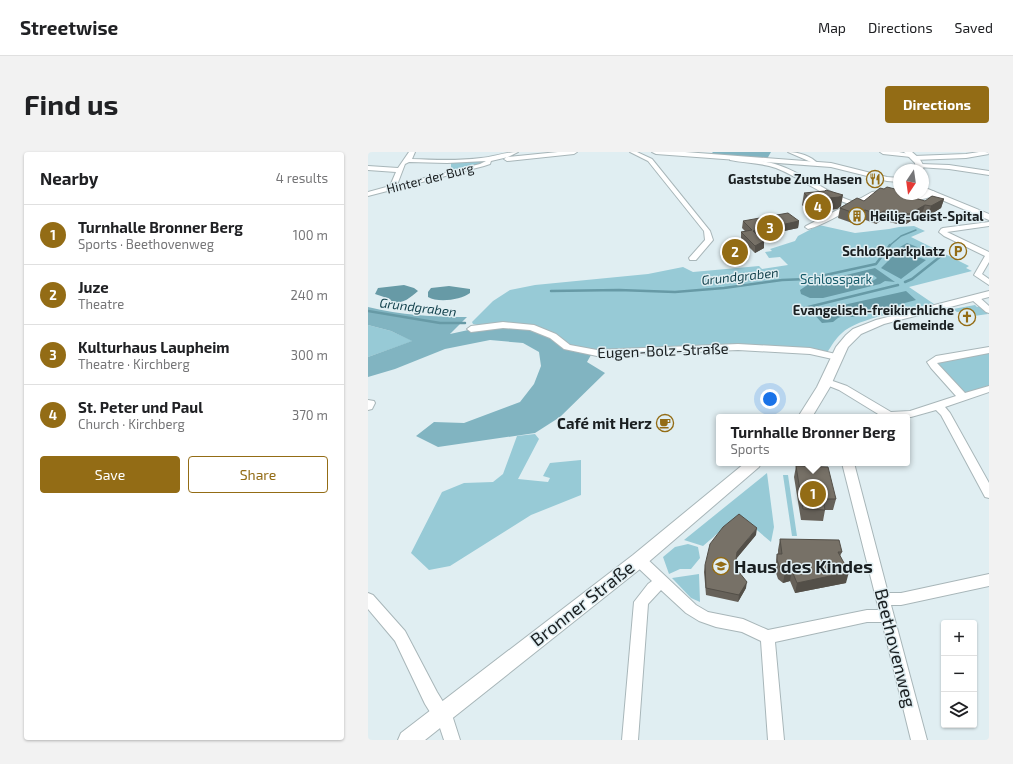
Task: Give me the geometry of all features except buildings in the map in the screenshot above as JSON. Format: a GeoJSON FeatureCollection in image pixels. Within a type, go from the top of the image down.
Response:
{"type":"FeatureCollection","features":[{"type":"Feature","properties":{"kind":"street"},"geometry":{"type":"LineString","coordinates":[[408,160],[412,152]]}},
{"type":"Feature","properties":{"kind":"street"},"geometry":{"type":"LineString","coordinates":[[394,187],[393,186],[403,163],[408,160],[453,159],[488,161],[514,155],[574,152]]}},
{"type":"Feature","properties":{"kind":"street"},"geometry":{"type":"LineString","coordinates":[[633,152],[650,160],[670,182],[707,231],[709,240],[693,258]]}},
{"type":"Feature","properties":{"kind":"street"},"geometry":{"type":"LineString","coordinates":[[656,152],[768,163],[810,182],[838,199],[854,204]]}},
{"type":"Feature","properties":{"kind":"street"},"geometry":{"type":"LineString","coordinates":[[791,152],[813,160],[816,164]]}},
{"type":"Feature","properties":{"kind":"street"},"geometry":{"type":"LineString","coordinates":[[883,152],[911,155],[966,156],[989,152]]}},
{"type":"Feature","properties":{"kind":"street"},"geometry":{"type":"LineString","coordinates":[[911,155],[917,164]]}},
{"type":"Feature","properties":{"kind":"street"},"geometry":{"type":"LineString","coordinates":[[732,159],[831,165],[884,179],[893,180]]}},
{"type":"Feature","properties":{"kind":"street","name":"Hinter der Burg"},"geometry":{"type":"LineString","coordinates":[[369,193],[488,161]]}},
{"type":"Feature","properties":{"kind":"street"},"geometry":{"type":"LineString","coordinates":[[929,168],[955,167],[989,173]]}},
{"type":"Feature","properties":{"kind":"street"},"geometry":{"type":"LineString","coordinates":[[368,168],[400,170]]}},
{"type":"Feature","properties":{"kind":"street"},"geometry":{"type":"LineString","coordinates":[[929,191],[989,217]]}},
{"type":"Feature","properties":{"kind":"street"},"geometry":{"type":"LineString","coordinates":[[808,227],[876,193],[908,198],[933,193]]}},
{"type":"Feature","properties":{"kind":"street"},"geometry":{"type":"LineString","coordinates":[[989,224],[964,228],[950,228],[945,229],[943,232],[946,235],[989,255],[978,275],[989,283]]}},
{"type":"Feature","properties":{"kind":"street"},"geometry":{"type":"LineString","coordinates":[[807,414],[827,382],[837,357],[851,336],[880,322],[989,294]]}},
{"type":"Feature","properties":{"kind":"street"},"geometry":{"type":"LineString","coordinates":[[975,298],[989,310]]}},
{"type":"Feature","properties":{"kind":"street","name":"Eugen-Bolz-Straße"},"geometry":{"type":"LineString","coordinates":[[472,329],[503,325],[531,327],[553,336],[567,347],[597,353],[738,347],[810,351],[837,357]]}},
{"type":"Feature","properties":{"kind":"street"},"geometry":{"type":"LineString","coordinates":[[964,397],[932,362],[936,359],[989,350]]}},
{"type":"Feature","properties":{"kind":"street"},"geometry":{"type":"LineString","coordinates":[[827,382],[843,388],[886,414]]}},
{"type":"Feature","properties":{"kind":"street"},"geometry":{"type":"LineString","coordinates":[[910,414],[989,389]]}},
{"type":"Feature","properties":{"kind":"street"},"geometry":{"type":"LineString","coordinates":[[938,406],[945,413],[989,494]]}},
{"type":"Feature","properties":{"kind":"street","name":"Bronner Straße"},"geometry":{"type":"LineString","coordinates":[[408,740],[442,715],[638,560],[750,466]]}},
{"type":"Feature","properties":{"kind":"street","name":"Beethovenweg"},"geometry":{"type":"LineString","coordinates":[[849,466],[919,740]]}},
{"type":"Feature","properties":{"kind":"street"},"geometry":{"type":"LineString","coordinates":[[638,560],[691,609],[704,617],[743,626],[768,637],[867,616],[888,616]]}},
{"type":"Feature","properties":{"kind":"street"},"geometry":{"type":"LineString","coordinates":[[884,599],[901,599],[989,580]]}},
{"type":"Feature","properties":{"kind":"street"},"geometry":{"type":"LineString","coordinates":[[630,740],[641,602],[662,582]]}},
{"type":"Feature","properties":{"kind":"street"},"geometry":{"type":"LineString","coordinates":[[368,599],[400,636],[431,698],[447,724],[452,740]]}},
{"type":"Feature","properties":{"kind":"street"},"geometry":{"type":"LineString","coordinates":[[768,637],[768,653],[776,740]]}},
{"type":"Feature","properties":{"kind":"green space"},"geometry":{"type":"Polygon","coordinates":[[[484,160],[481,164],[451,171],[451,163],[484,160]]]}},
{"type":"Feature","properties":{"kind":"green space","name":"Schlosspark"},"geometry":{"type":"Polygon","coordinates":[[[819,225],[855,233],[914,226],[925,231],[911,237],[969,266],[966,268],[972,271],[909,287],[934,304],[885,315],[849,328],[840,335],[827,353],[738,346],[597,352],[473,324],[472,322],[493,301],[510,290],[535,285],[648,274],[683,267],[693,272],[759,266],[762,269],[788,265],[780,257],[769,258],[765,252],[772,251],[770,249],[795,241],[798,236],[819,225]]]}},
{"type":"Feature","properties":{"kind":"green space"},"geometry":{"type":"Polygon","coordinates":[[[975,305],[977,307],[980,306],[988,314],[974,316],[967,311],[957,312],[953,309],[975,305]]]}},
{"type":"Feature","properties":{"kind":"green space"},"geometry":{"type":"Polygon","coordinates":[[[368,325],[391,331],[413,341],[368,357],[368,325]]]}},
{"type":"Feature","properties":{"kind":"green space"},"geometry":{"type":"Polygon","coordinates":[[[989,353],[989,386],[966,393],[963,392],[936,362],[989,353]]]}},
{"type":"Feature","properties":{"kind":"green space"},"geometry":{"type":"Polygon","coordinates":[[[535,434],[539,439],[518,479],[548,482],[550,478],[543,476],[550,463],[581,460],[581,495],[531,515],[450,566],[429,570],[411,553],[442,492],[464,483],[493,482],[503,474],[517,436],[535,434]]]}},
{"type":"Feature","properties":{"kind":"green space"},"geometry":{"type":"Polygon","coordinates":[[[767,473],[774,527],[771,542],[739,515],[703,546],[684,540],[767,473]]]}},
{"type":"Feature","properties":{"kind":"green space"},"geometry":{"type":"Polygon","coordinates":[[[783,475],[788,475],[797,536],[792,536],[783,475]]]}},
{"type":"Feature","properties":{"kind":"green space"},"geometry":{"type":"Polygon","coordinates":[[[688,544],[698,547],[700,558],[691,569],[680,569],[669,574],[663,557],[675,547],[688,544]]]}},
{"type":"Feature","properties":{"kind":"green space"},"geometry":{"type":"Polygon","coordinates":[[[699,574],[700,602],[691,598],[672,578],[699,574]]]}},
{"type":"Feature","properties":{"kind":"shaded area"},"geometry":{"type":"Polygon","coordinates":[[[713,152],[771,152],[767,159],[710,155],[713,152]]]}},
{"type":"Feature","properties":{"kind":"shaded area"},"geometry":{"type":"Polygon","coordinates":[[[907,243],[935,254],[929,257],[900,247],[907,243]]]}},
{"type":"Feature","properties":{"kind":"shaded area"},"geometry":{"type":"Polygon","coordinates":[[[899,250],[926,260],[901,279],[881,268],[899,250]]]}},
{"type":"Feature","properties":{"kind":"shaded area"},"geometry":{"type":"Polygon","coordinates":[[[875,268],[895,282],[885,281],[880,284],[823,298],[810,298],[801,294],[800,290],[809,284],[875,268]],[[867,274],[853,279],[852,282],[858,284],[869,283],[877,278],[873,275],[867,274]]]}},
{"type":"Feature","properties":{"kind":"shaded area"},"geometry":{"type":"Polygon","coordinates":[[[404,285],[418,291],[404,301],[393,303],[390,299],[375,294],[378,288],[404,285]]]}},
{"type":"Feature","properties":{"kind":"shaded area"},"geometry":{"type":"Polygon","coordinates":[[[449,286],[470,289],[470,293],[449,300],[438,300],[428,297],[428,292],[431,288],[449,286]]]}},
{"type":"Feature","properties":{"kind":"shaded area"},"geometry":{"type":"Polygon","coordinates":[[[906,291],[916,300],[852,317],[843,316],[833,322],[822,323],[812,312],[906,291]]]}},
{"type":"Feature","properties":{"kind":"shaded area"},"geometry":{"type":"Polygon","coordinates":[[[368,307],[417,315],[467,317],[450,334],[482,327],[532,326],[569,346],[583,350],[591,355],[587,362],[605,373],[560,417],[535,433],[438,447],[416,436],[434,422],[464,423],[520,402],[534,384],[541,366],[539,352],[523,343],[490,340],[445,349],[395,369],[368,377],[368,357],[412,341],[391,331],[368,325],[368,307]]]}},
{"type":"Feature","properties":{"kind":"waterway","name":"Grundgraben"},"geometry":{"type":"LineString","coordinates":[[890,245],[901,236],[916,230]]}},
{"type":"Feature","properties":{"kind":"waterway","name":"Grundgraben"},"geometry":{"type":"LineString","coordinates":[[551,291],[619,290],[675,292],[724,288],[782,280],[807,279],[876,264],[890,245]]}},
{"type":"Feature","properties":{"kind":"waterway"},"geometry":{"type":"LineString","coordinates":[[905,282],[912,279],[941,256]]}},
{"type":"Feature","properties":{"kind":"waterway"},"geometry":{"type":"LineString","coordinates":[[796,310],[898,285]]}},
{"type":"Feature","properties":{"kind":"waterway","name":"Grundgraben"},"geometry":{"type":"LineString","coordinates":[[368,311],[440,323],[465,323]]}},
{"type":"Feature","properties":{"kind":"place","name":"Gaststube Zum Hasen"},"geometry":{"type":"Point","coordinates":[875,179]}},
{"type":"Feature","properties":{"kind":"place","name":"St. Peter und Paul"},"geometry":{"type":"Point","coordinates":[818,207]}},
{"type":"Feature","properties":{"kind":"place","name":"Heilig-Geist-Spital"},"geometry":{"type":"Point","coordinates":[857,216]}},
{"type":"Feature","properties":{"kind":"place","name":"Kulturhaus Laupheim"},"geometry":{"type":"Point","coordinates":[770,228]}},
{"type":"Feature","properties":{"kind":"place","name":"Schloßparkplatz"},"geometry":{"type":"Point","coordinates":[958,251]}},
{"type":"Feature","properties":{"kind":"place","name":"Juze"},"geometry":{"type":"Point","coordinates":[735,252]}},
{"type":"Feature","properties":{"kind":"place","name":"Evangelisch-freikirchliche Gemeinde"},"geometry":{"type":"Point","coordinates":[967,317]}},
{"type":"Feature","properties":{"kind":"place","name":"Café mit Herz"},"geometry":{"type":"Point","coordinates":[665,423]}},
{"type":"Feature","properties":{"kind":"place","name":"Turnhalle Bronner Berg"},"geometry":{"type":"Point","coordinates":[813,494]}},
{"type":"Feature","properties":{"kind":"place","name":"Haus des Kindes"},"geometry":{"type":"Point","coordinates":[721,566]}}]}
